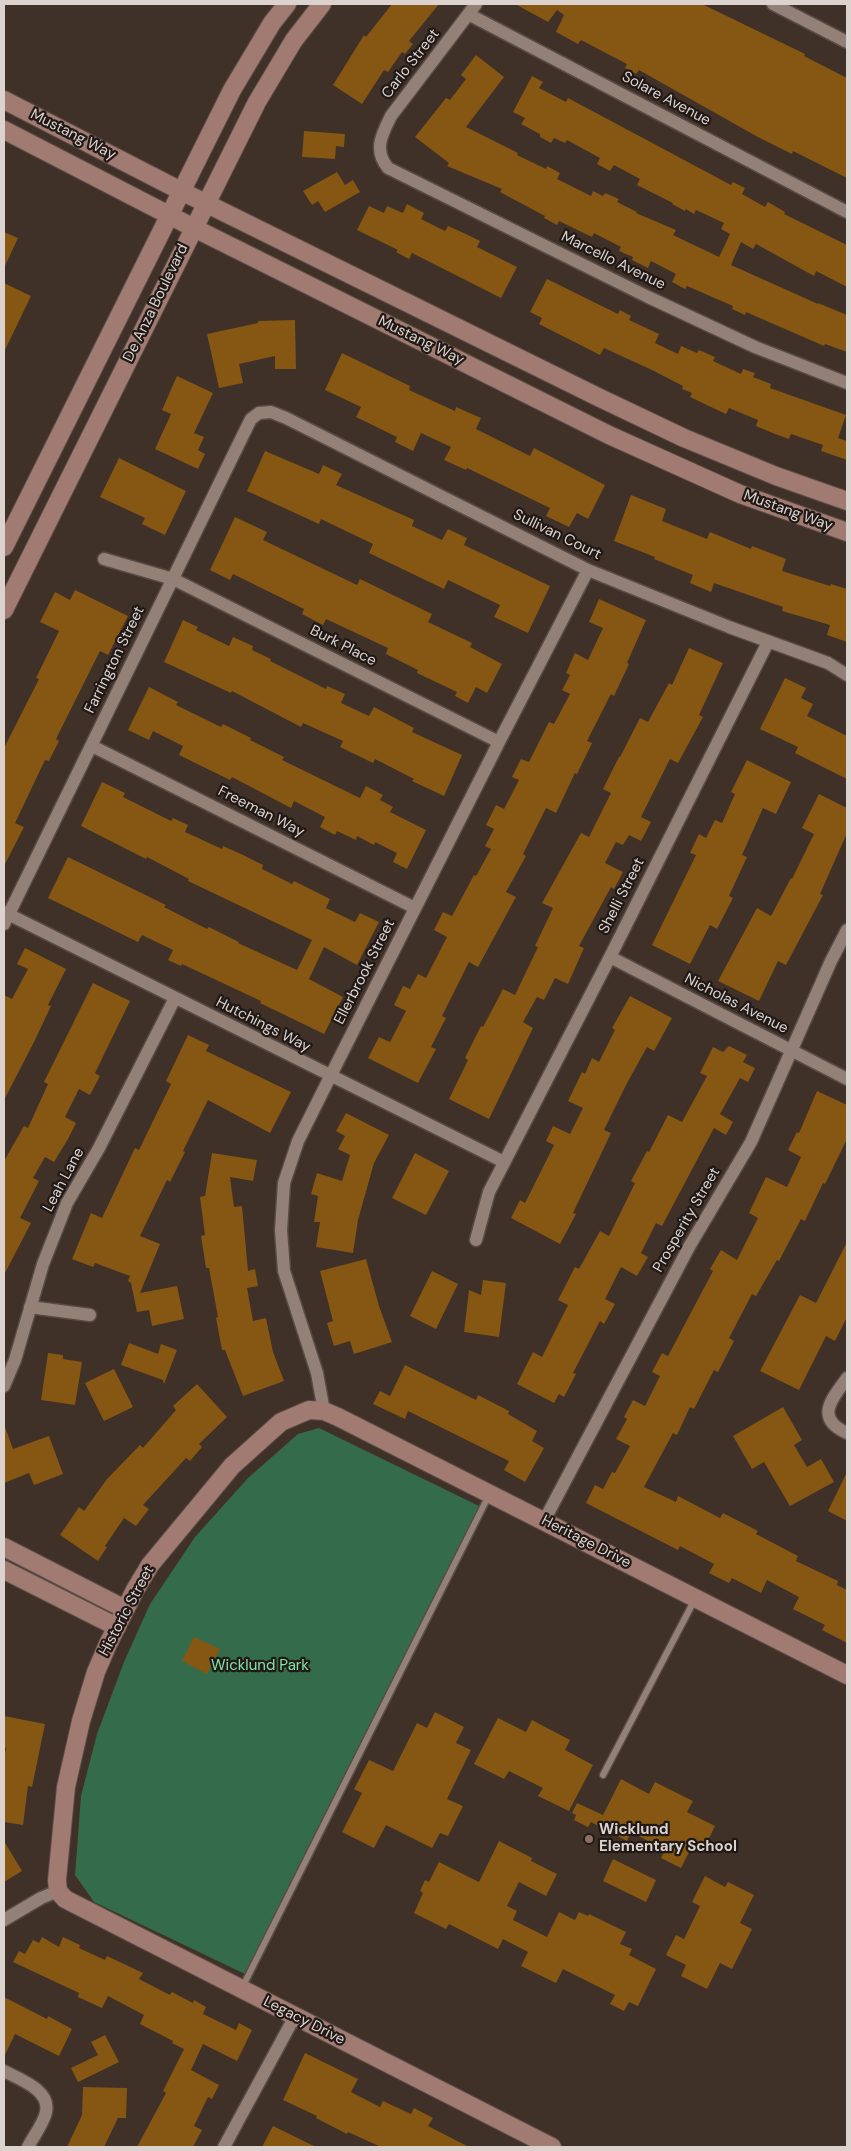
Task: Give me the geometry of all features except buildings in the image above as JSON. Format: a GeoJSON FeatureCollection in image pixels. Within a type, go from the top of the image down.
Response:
{"type":"FeatureCollection","features":[{"type":"Feature","properties":{"kind":"street","name":"De Anza Boulevard"},"geometry":{"type":"LineString","coordinates":[[4,547],[232,90],[272,23],[287,4]]}},
{"type":"Feature","properties":{"kind":"street","name":"De Anza Boulevard"},"geometry":{"type":"LineString","coordinates":[[4,610],[257,102],[294,40],[322,4]]}},
{"type":"Feature","properties":{"kind":"street","name":"Carlo Street"},"geometry":{"type":"LineString","coordinates":[[379,149],[391,116],[470,15],[476,4]]}},
{"type":"Feature","properties":{"kind":"street"},"geometry":{"type":"LineString","coordinates":[[773,4],[847,42]]}},
{"type":"Feature","properties":{"kind":"street","name":"Solare Avenue"},"geometry":{"type":"LineString","coordinates":[[470,15],[847,212]]}},
{"type":"Feature","properties":{"kind":"street","name":"Mustang Way"},"geometry":{"type":"LineString","coordinates":[[4,100],[181,191],[600,398],[676,434],[776,476],[847,501]]}},
{"type":"Feature","properties":{"kind":"street","name":"Mustang Way"},"geometry":{"type":"LineString","coordinates":[[4,130],[194,228],[666,462],[740,494],[847,532]]}},
{"type":"Feature","properties":{"kind":"street","name":"Marcello Avenue"},"geometry":{"type":"LineString","coordinates":[[379,149],[381,160],[388,168],[416,183],[646,296],[747,343],[847,383]]}},
{"type":"Feature","properties":{"kind":"street","name":"Sullivan Court"},"geometry":{"type":"LineString","coordinates":[[259,413],[271,412],[310,430],[588,570],[768,642],[828,663],[847,675]]}},
{"type":"Feature","properties":{"kind":"street","name":"Farrington Street"},"geometry":{"type":"LineString","coordinates":[[5,917],[92,746],[251,419],[259,413]]}},
{"type":"Feature","properties":{"kind":"street","name":"Burk Place"},"geometry":{"type":"LineString","coordinates":[[104,559],[173,579],[499,742]]}},
{"type":"Feature","properties":{"kind":"street","name":"Ellerbrook Street"},"geometry":{"type":"LineString","coordinates":[[324,1411],[317,1373],[284,1272],[281,1230],[284,1183],[298,1141],[588,570]]}},
{"type":"Feature","properties":{"kind":"street","name":"Shelli Street"},"geometry":{"type":"LineString","coordinates":[[476,1240],[489,1192],[610,957],[768,642]]}},
{"type":"Feature","properties":{"kind":"street","name":"Freeman Way"},"geometry":{"type":"LineString","coordinates":[[92,746],[415,908]]}},
{"type":"Feature","properties":{"kind":"street","name":"Hutchings Way"},"geometry":{"type":"LineString","coordinates":[[5,917],[175,998],[330,1077],[504,1162]]}},
{"type":"Feature","properties":{"kind":"street","name":"Prosperity Street"},"geometry":{"type":"LineString","coordinates":[[544,1521],[685,1256],[751,1142],[831,961],[847,930]]}},
{"type":"Feature","properties":{"kind":"street","name":"Nicholas Avenue"},"geometry":{"type":"LineString","coordinates":[[610,957],[847,1079]]}},
{"type":"Feature","properties":{"kind":"street","name":"Leah Lane"},"geometry":{"type":"LineString","coordinates":[[4,1386],[15,1360],[43,1264],[67,1203],[100,1148],[175,998]]}},
{"type":"Feature","properties":{"kind":"street"},"geometry":{"type":"LineString","coordinates":[[30,1307],[90,1315]]}},
{"type":"Feature","properties":{"kind":"street"},"geometry":{"type":"LineString","coordinates":[[847,1378],[829,1404],[828,1414],[830,1421],[847,1434]]}},
{"type":"Feature","properties":{"kind":"street","name":"Historic Street"},"geometry":{"type":"LineString","coordinates":[[58,1891],[66,1787],[81,1721],[96,1672],[126,1609],[150,1565],[232,1466],[281,1422],[302,1412],[316,1409],[324,1411]]}},
{"type":"Feature","properties":{"kind":"street","name":"Heritage Drive"},"geometry":{"type":"LineString","coordinates":[[324,1411],[847,1676]]}},
{"type":"Feature","properties":{"kind":"street"},"geometry":{"type":"LineString","coordinates":[[4,1546],[126,1609]]}},
{"type":"Feature","properties":{"kind":"street"},"geometry":{"type":"LineString","coordinates":[[4,1570],[117,1627]]}},
{"type":"Feature","properties":{"kind":"street"},"geometry":{"type":"LineString","coordinates":[[4,1920],[41,1898],[58,1891]]}},
{"type":"Feature","properties":{"kind":"street","name":"Legacy Drive"},"geometry":{"type":"LineString","coordinates":[[58,1891],[65,1898],[552,2147]]}},
{"type":"Feature","properties":{"kind":"street"},"geometry":{"type":"LineString","coordinates":[[224,2147],[295,2016]]}},
{"type":"Feature","properties":{"kind":"street"},"geometry":{"type":"LineString","coordinates":[[4,2071],[36,2088],[44,2098],[46,2111],[28,2147]]}},
{"type":"Feature","properties":{"kind":"lane"},"geometry":{"type":"LineString","coordinates":[[241,1989],[489,1495]]}},
{"type":"Feature","properties":{"kind":"lane"},"geometry":{"type":"LineString","coordinates":[[603,1775],[696,1598]]}},
{"type":"Feature","properties":{"kind":"green space","name":"Wicklund Park"},"geometry":{"type":"Polygon","coordinates":[[[319,1428],[481,1507],[245,1974],[94,1902],[75,1875],[81,1796],[97,1734],[124,1662],[150,1604],[195,1537],[248,1478],[298,1434],[319,1428]]]}},
{"type":"Feature","properties":{"kind":"place","name":"Wicklund Elementary School"},"geometry":{"type":"Point","coordinates":[589,1839]}}]}
